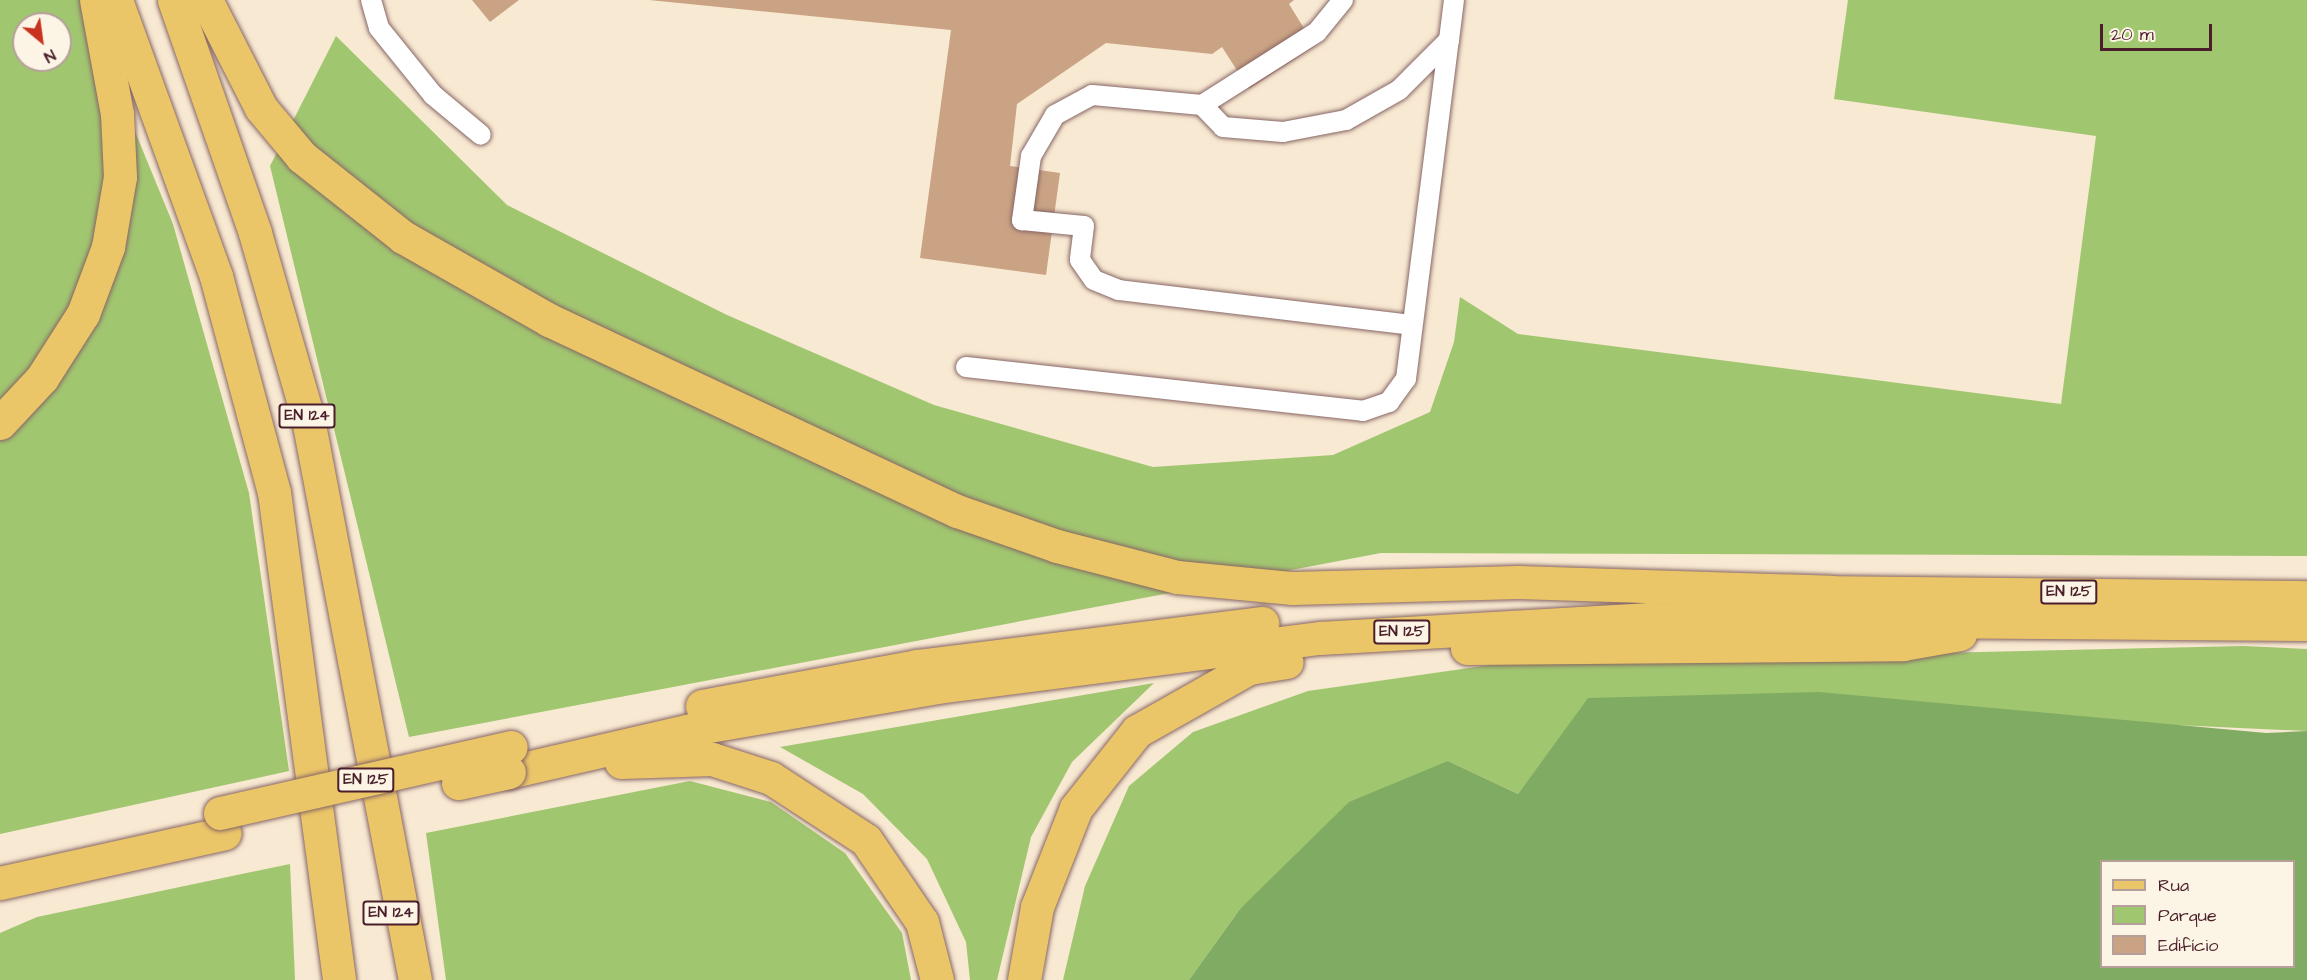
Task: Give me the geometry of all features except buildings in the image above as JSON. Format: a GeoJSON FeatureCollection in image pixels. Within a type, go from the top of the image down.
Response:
{"type":"FeatureCollection","features":[{"type":"Feature","properties":{"kind":"main road"},"geometry":{"type":"LineString","coordinates":[[0,423],[42,378],[83,314],[108,247],[120,177],[117,114],[96,0]]}},
{"type":"Feature","properties":{"kind":"main road","name":"EN 124"},"geometry":{"type":"LineString","coordinates":[[116,0],[216,276],[255,409],[298,643],[339,980]]}},
{"type":"Feature","properties":{"kind":"main road","name":"EN 124"},"geometry":{"type":"LineString","coordinates":[[174,0],[255,233],[307,414],[385,845],[397,980]]}},
{"type":"Feature","properties":{"kind":"main road"},"geometry":{"type":"LineString","coordinates":[[206,0],[261,108],[302,158],[403,237],[549,320],[957,511],[1057,546],[1177,577],[1292,588],[1518,582],[1831,592]]}},
{"type":"Feature","properties":{"kind":"main road","name":"EN 125"},"geometry":{"type":"LineString","coordinates":[[0,861],[222,823],[510,760],[917,666],[1231,626],[1628,594],[1831,592],[2307,597]]}},
{"type":"Feature","properties":{"kind":"main road","name":"EN 125"},"geometry":{"type":"LineString","coordinates":[[510,760],[944,686],[1320,638],[1649,619],[2307,624]]}},
{"type":"Feature","properties":{"kind":"main road"},"geometry":{"type":"LineString","coordinates":[[1024,980],[1037,907],[1076,808],[1137,731],[1249,668],[1329,655],[1456,648],[1903,645],[2029,621]]}},
{"type":"Feature","properties":{"kind":"main road"},"geometry":{"type":"LineString","coordinates":[[510,760],[712,759],[771,778],[866,840],[922,922],[938,980]]}},
{"type":"Feature","properties":{"kind":"main road","name":"EN 125"},"geometry":{"type":"LineString","coordinates":[[0,883],[117,857],[222,823]]}},
{"type":"Feature","properties":{"kind":"main road"},"geometry":{"type":"LineString","coordinates":[[385,845],[415,980]]}},
{"type":"Feature","properties":{"kind":"main road"},"geometry":{"type":"LineString","coordinates":[[0,904],[117,857]]}},
{"type":"Feature","properties":{"kind":"main road"},"geometry":{"type":"LineString","coordinates":[[326,878],[328,980]]}},
{"type":"Feature","properties":{"kind":"lane"},"geometry":{"type":"LineString","coordinates":[[371,0],[379,28],[433,95],[482,135]]}},
{"type":"Feature","properties":{"kind":"lane"},"geometry":{"type":"LineString","coordinates":[[1343,0],[1317,32],[1202,105],[1092,95],[1055,115],[1031,156],[1022,219],[1084,226],[1080,260],[1094,280],[1119,290],[1412,325]]}},
{"type":"Feature","properties":{"kind":"lane"},"geometry":{"type":"LineString","coordinates":[[966,367],[1363,411],[1389,402],[1406,379],[1454,0]]}},
{"type":"Feature","properties":{"kind":"lane"},"geometry":{"type":"LineString","coordinates":[[1202,105],[1223,127],[1283,132],[1346,120],[1399,90],[1449,40]]}},
{"type":"Feature","properties":{"kind":"green space"},"geometry":{"type":"Polygon","coordinates":[[[0,0],[81,0],[173,224],[249,493],[289,771],[0,834],[0,0]]]}},
{"type":"Feature","properties":{"kind":"green space"},"geometry":{"type":"Polygon","coordinates":[[[1848,0],[2307,0],[2307,556],[1381,553],[409,737],[270,166],[336,36],[507,205],[727,315],[934,405],[1153,467],[1333,455],[1430,412],[1454,342],[1460,297],[1518,334],[2061,404],[2096,136],[1834,99],[1848,0]]]}},
{"type":"Feature","properties":{"kind":"green space"},"geometry":{"type":"Polygon","coordinates":[[[2243,646],[2307,649],[2307,731],[1589,698],[1518,794],[1448,761],[1240,909],[1189,980],[1063,980],[1085,886],[1129,786],[1193,732],[1308,691],[1504,663],[2243,646]]]}},
{"type":"Feature","properties":{"kind":"green space"},"geometry":{"type":"Polygon","coordinates":[[[1154,683],[1072,762],[1031,837],[997,980],[970,980],[966,942],[927,859],[863,794],[780,747],[1154,683]]]}},
{"type":"Feature","properties":{"kind":"green space"},"geometry":{"type":"Polygon","coordinates":[[[1819,692],[2266,733],[2307,731],[2307,980],[1189,980],[1240,909],[1349,802],[1448,761],[1518,794],[1588,698],[1819,692]]]}},
{"type":"Feature","properties":{"kind":"green space"},"geometry":{"type":"Polygon","coordinates":[[[690,781],[771,802],[845,853],[902,933],[911,980],[446,980],[426,833],[690,781]]]}},
{"type":"Feature","properties":{"kind":"green space"},"geometry":{"type":"Polygon","coordinates":[[[290,864],[295,980],[0,980],[0,933],[37,917],[290,864]]]}}]}
